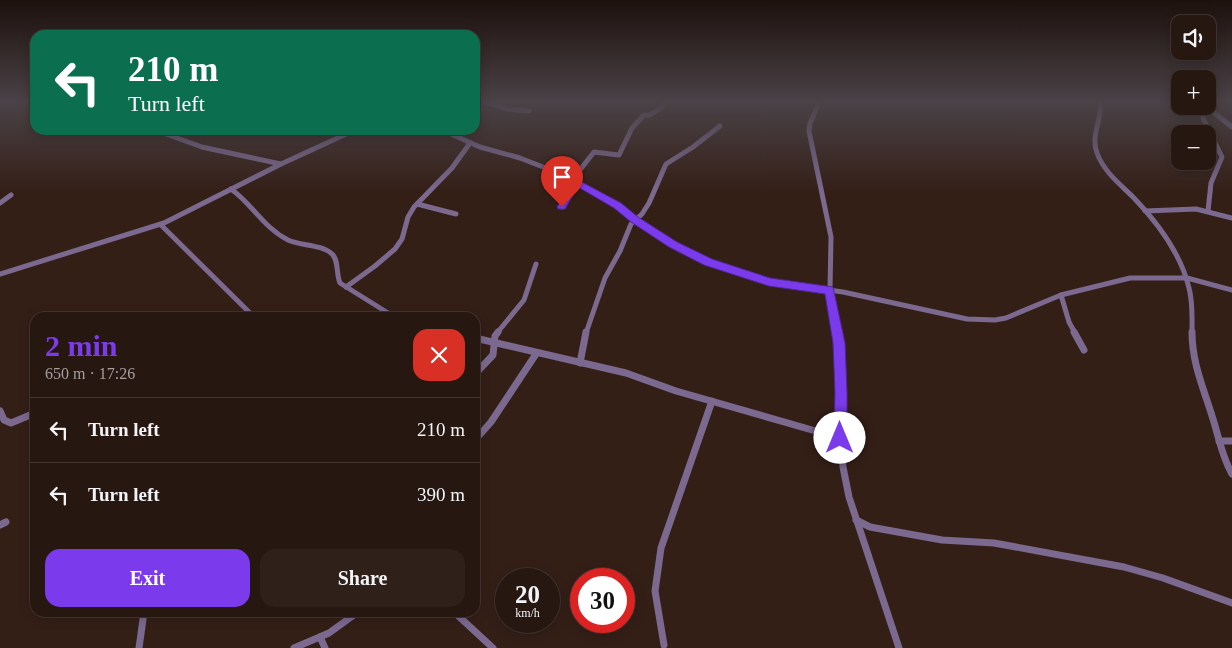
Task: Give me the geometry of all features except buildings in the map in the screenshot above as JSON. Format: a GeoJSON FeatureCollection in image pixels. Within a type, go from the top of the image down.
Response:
{"type":"FeatureCollection","features":[{"type":"Feature","properties":{"kind":"street"},"geometry":{"type":"LineString","coordinates":[[562,207],[574,181],[594,152],[619,155],[630,131]]}},
{"type":"Feature","properties":{"kind":"street"},"geometry":{"type":"LineString","coordinates":[[580,362],[584,339],[605,278],[634,220],[642,214],[649,203],[666,164],[713,131]]}},
{"type":"Feature","properties":{"kind":"street"},"geometry":{"type":"LineString","coordinates":[[809,131],[831,233],[830,290],[839,343],[840,438],[847,490],[899,648]]}},
{"type":"Feature","properties":{"kind":"street"},"geometry":{"type":"LineString","coordinates":[[1094,131],[1093,136],[1099,156],[1114,181],[1145,211],[1163,235],[1187,278],[1191,292],[1193,318],[1192,350],[1222,454],[1232,474]]}},
{"type":"Feature","properties":{"kind":"street"},"geometry":{"type":"LineString","coordinates":[[1208,211],[1210,188],[1222,157],[1210,131]]}},
{"type":"Feature","properties":{"kind":"street"},"geometry":{"type":"LineString","coordinates":[[168,135],[222,153],[281,164]]}},
{"type":"Feature","properties":{"kind":"street"},"geometry":{"type":"LineString","coordinates":[[0,274],[161,225],[281,164],[344,135]]}},
{"type":"Feature","properties":{"kind":"street"},"geometry":{"type":"LineString","coordinates":[[453,135],[470,143],[536,164],[574,181],[618,205],[634,220],[687,253],[734,272],[769,282],[830,290],[887,301],[966,320],[1006,318],[1061,295],[1130,278],[1187,278],[1232,290]]}},
{"type":"Feature","properties":{"kind":"street"},"geometry":{"type":"LineString","coordinates":[[346,287],[399,244],[404,236],[407,220],[417,204],[454,166],[470,143]]}},
{"type":"Feature","properties":{"kind":"street"},"geometry":{"type":"LineString","coordinates":[[231,189],[244,198],[274,232],[291,241],[315,246],[334,256],[336,260],[335,273],[340,282],[386,312]]}},
{"type":"Feature","properties":{"kind":"street"},"geometry":{"type":"LineString","coordinates":[[0,203],[11,195]]}},
{"type":"Feature","properties":{"kind":"street"},"geometry":{"type":"LineString","coordinates":[[417,204],[456,214]]}},
{"type":"Feature","properties":{"kind":"street"},"geometry":{"type":"LineString","coordinates":[[1145,211],[1196,209],[1232,218]]}},
{"type":"Feature","properties":{"kind":"street"},"geometry":{"type":"LineString","coordinates":[[161,225],[249,312]]}},
{"type":"Feature","properties":{"kind":"street"},"geometry":{"type":"LineString","coordinates":[[480,368],[492,355],[495,336],[524,300],[536,264]]}},
{"type":"Feature","properties":{"kind":"street"},"geometry":{"type":"LineString","coordinates":[[1061,295],[1069,322],[1084,350]]}},
{"type":"Feature","properties":{"kind":"street"},"geometry":{"type":"LineString","coordinates":[[480,339],[536,354],[626,373],[676,391],[840,438]]}},
{"type":"Feature","properties":{"kind":"street"},"geometry":{"type":"LineString","coordinates":[[480,434],[491,422],[536,354]]}},
{"type":"Feature","properties":{"kind":"street"},"geometry":{"type":"LineString","coordinates":[[664,644],[655,591],[661,548],[712,401]]}},
{"type":"Feature","properties":{"kind":"street"},"geometry":{"type":"LineString","coordinates":[[0,411],[4,420],[11,423],[30,415]]}},
{"type":"Feature","properties":{"kind":"street"},"geometry":{"type":"LineString","coordinates":[[1219,441],[1232,441]]}},
{"type":"Feature","properties":{"kind":"street"},"geometry":{"type":"LineString","coordinates":[[856,520],[870,527],[942,540],[994,543],[1134,569],[1232,603]]}},
{"type":"Feature","properties":{"kind":"street"},"geometry":{"type":"LineString","coordinates":[[139,648],[143,617]]}},
{"type":"Feature","properties":{"kind":"street"},"geometry":{"type":"LineString","coordinates":[[294,648],[320,637],[353,617]]}},
{"type":"Feature","properties":{"kind":"street"},"geometry":{"type":"LineString","coordinates":[[459,617],[493,648]]}},
{"type":"Feature","properties":{"kind":"street"},"geometry":{"type":"LineString","coordinates":[[320,637],[325,648]]}},
{"type":"Feature","properties":{"kind":"route"},"geometry":{"type":"LineString","coordinates":[[562,207],[576,182],[618,205],[634,220],[673,245],[708,262],[753,279],[830,290],[839,343],[840,438]]}}]}
